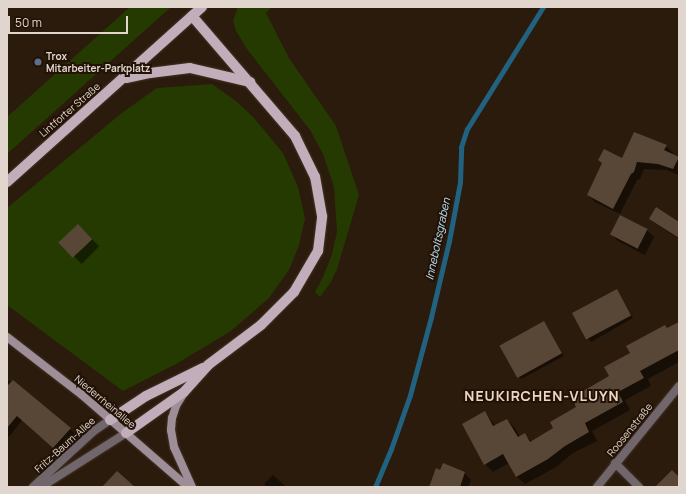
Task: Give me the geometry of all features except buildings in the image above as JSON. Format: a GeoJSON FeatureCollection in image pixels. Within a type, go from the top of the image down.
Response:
{"type":"FeatureCollection","features":[{"type":"Feature","properties":{"kind":"main road","name":"Lintforter Straße"},"geometry":{"type":"LineString","coordinates":[[7,182],[202,7]]}},
{"type":"Feature","properties":{"kind":"main road"},"geometry":{"type":"LineString","coordinates":[[110,420],[146,396],[208,365],[261,325],[294,292],[318,251],[322,216],[315,177],[295,136],[192,16]]}},
{"type":"Feature","properties":{"kind":"main road"},"geometry":{"type":"LineString","coordinates":[[124,78],[190,68],[250,82]]}},
{"type":"Feature","properties":{"kind":"main road","name":"Niederrheinallee"},"geometry":{"type":"LineString","coordinates":[[7,337],[71,386],[188,487]]}},
{"type":"Feature","properties":{"kind":"main road"},"geometry":{"type":"LineString","coordinates":[[192,487],[174,447],[171,430],[172,418],[176,406],[184,392],[208,365]]}},
{"type":"Feature","properties":{"kind":"main road"},"geometry":{"type":"LineString","coordinates":[[126,433],[184,392]]}},
{"type":"Feature","properties":{"kind":"street","name":"Roosenstraße"},"geometry":{"type":"LineString","coordinates":[[597,487],[679,386]]}},
{"type":"Feature","properties":{"kind":"street","name":"Fritz-Baum-Allee"},"geometry":{"type":"LineString","coordinates":[[33,487],[94,430],[110,420]]}},
{"type":"Feature","properties":{"kind":"street","name":"Fritz-Baum-Allee"},"geometry":{"type":"LineString","coordinates":[[41,487],[126,433]]}},
{"type":"Feature","properties":{"kind":"street"},"geometry":{"type":"LineString","coordinates":[[615,463],[639,487]]}},
{"type":"Feature","properties":{"kind":"green space"},"geometry":{"type":"Polygon","coordinates":[[[130,7],[171,7],[7,154],[7,117],[130,7]]]}},
{"type":"Feature","properties":{"kind":"green space"},"geometry":{"type":"Polygon","coordinates":[[[238,7],[272,7],[266,13],[289,58],[336,126],[359,195],[337,269],[331,282],[320,297],[315,292],[332,254],[337,232],[334,187],[323,154],[310,130],[247,49],[236,31],[233,21],[238,7]]]}},
{"type":"Feature","properties":{"kind":"green space"},"geometry":{"type":"Polygon","coordinates":[[[212,84],[236,101],[254,118],[283,153],[298,187],[305,219],[299,245],[289,270],[269,298],[231,331],[176,364],[123,391],[7,305],[7,208],[123,112],[157,88],[212,84]]]}},
{"type":"Feature","properties":{"kind":"waterway","name":"Inneboltsgraben"},"geometry":{"type":"LineString","coordinates":[[375,487],[391,449],[410,395],[431,317],[449,241],[460,182],[461,147],[467,129],[543,7]]}},
{"type":"Feature","properties":{"kind":"place","name":"Trox Mitarbeiter-Parkplatz"},"geometry":{"type":"Point","coordinates":[38,62]}},
{"type":"Feature","properties":{"kind":"district","name":"NEUKIRCHEN-VLUYN"},"geometry":{"type":"Point","coordinates":[542,396]}}]}
